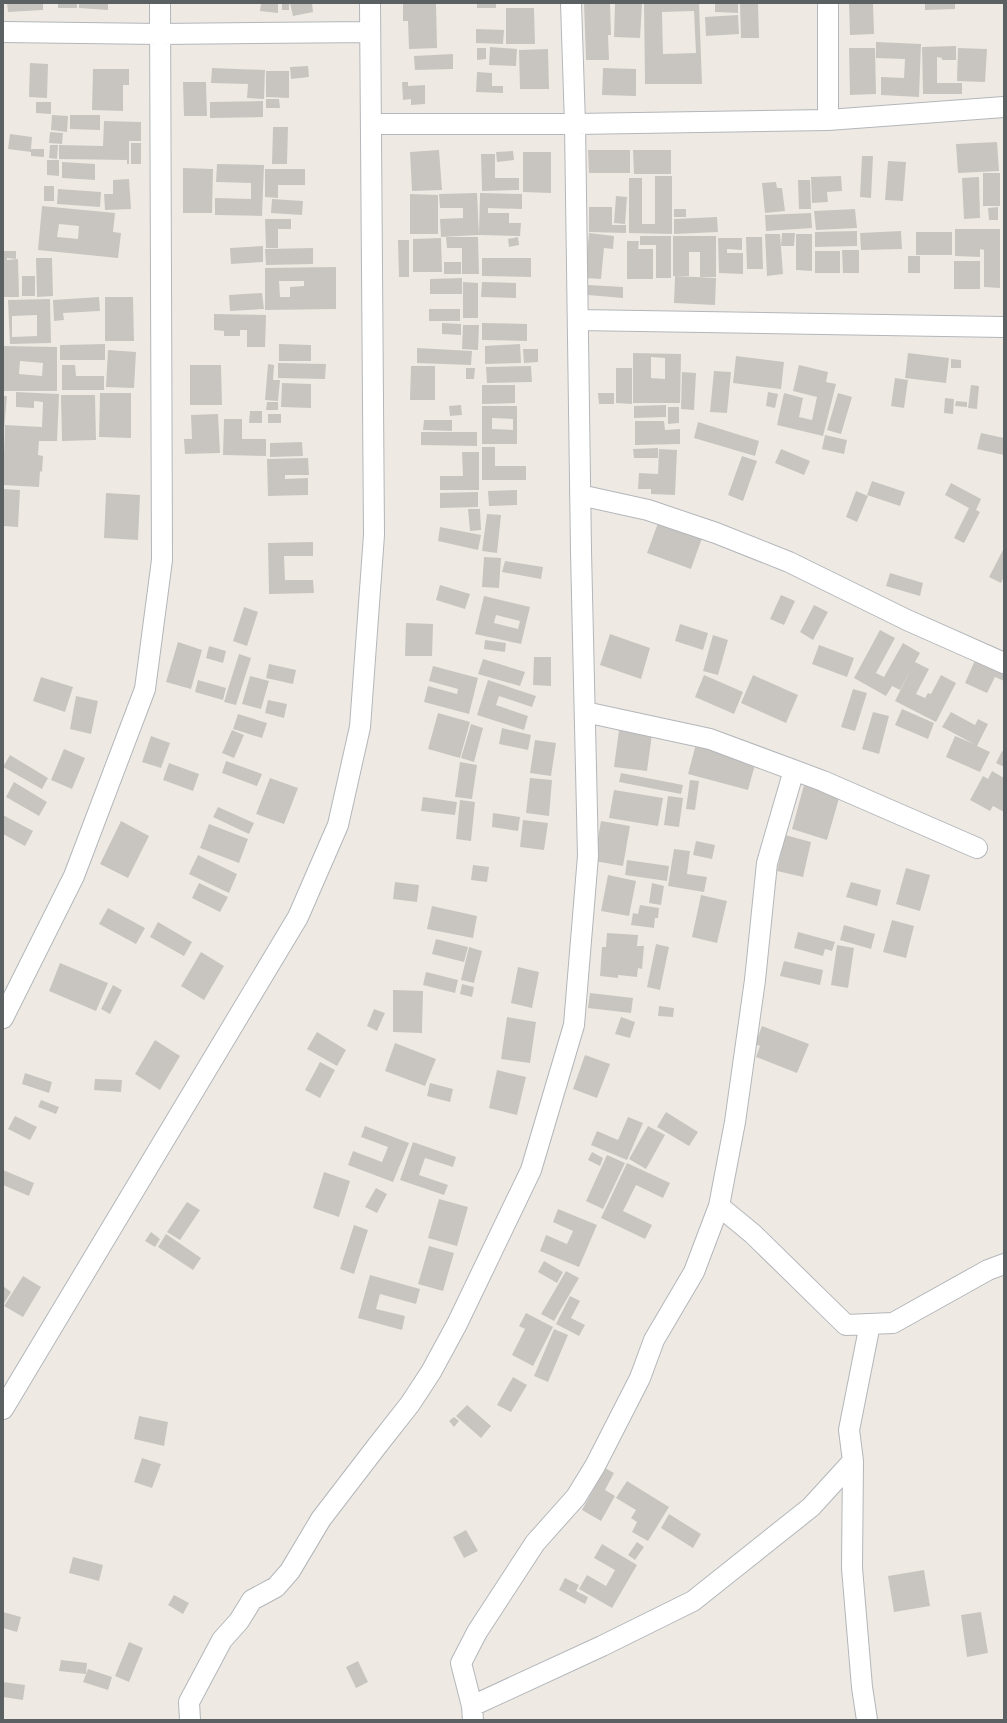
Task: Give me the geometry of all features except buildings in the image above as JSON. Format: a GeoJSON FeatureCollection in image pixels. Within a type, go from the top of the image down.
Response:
{"type":"FeatureCollection","features":[{"type":"Feature","properties":{"kind":"street"},"geometry":{"type":"LineString","coordinates":[[3,1018],[74,876],[145,689],[162,560],[160,3]]}},
{"type":"Feature","properties":{"kind":"street"},"geometry":{"type":"LineString","coordinates":[[3,1409],[298,917],[338,825],[360,727],[374,535],[370,3]]}},
{"type":"Feature","properties":{"kind":"street"},"geometry":{"type":"LineString","coordinates":[[190,1720],[189,1702],[222,1640],[239,1621],[252,1600],[276,1587],[290,1571],[321,1519],[410,1404],[431,1372],[457,1324],[531,1170],[574,1025],[588,856],[580,495],[575,124],[571,3]]}},
{"type":"Feature","properties":{"kind":"street"},"geometry":{"type":"LineString","coordinates":[[828,3],[828,120]]}},
{"type":"Feature","properties":{"kind":"street"},"geometry":{"type":"LineString","coordinates":[[3,32],[160,34],[370,32]]}},
{"type":"Feature","properties":{"kind":"street"},"geometry":{"type":"LineString","coordinates":[[371,124],[575,124],[828,120],[1004,107]]}},
{"type":"Feature","properties":{"kind":"street"},"geometry":{"type":"LineString","coordinates":[[578,320],[1004,327]]}},
{"type":"Feature","properties":{"kind":"street"},"geometry":{"type":"LineString","coordinates":[[580,495],[648,510],[716,533],[789,562],[907,620],[1004,663]]}},
{"type":"Feature","properties":{"kind":"street"},"geometry":{"type":"LineString","coordinates":[[585,712],[710,739],[823,781],[977,848]]}},
{"type":"Feature","properties":{"kind":"street"},"geometry":{"type":"LineString","coordinates":[[794,770],[767,863],[754,988],[735,1122],[719,1206],[694,1272],[654,1340],[640,1378],[594,1466],[576,1497],[535,1543],[477,1632],[461,1663],[473,1713],[693,1600],[811,1507],[853,1461]]}},
{"type":"Feature","properties":{"kind":"street"},"geometry":{"type":"LineString","coordinates":[[719,1206],[753,1234],[846,1326],[894,1323],[988,1270],[1004,1264]]}},
{"type":"Feature","properties":{"kind":"street"},"geometry":{"type":"LineString","coordinates":[[867,1720],[862,1687],[852,1568],[853,1461],[849,1430],[870,1324]]}}]}
